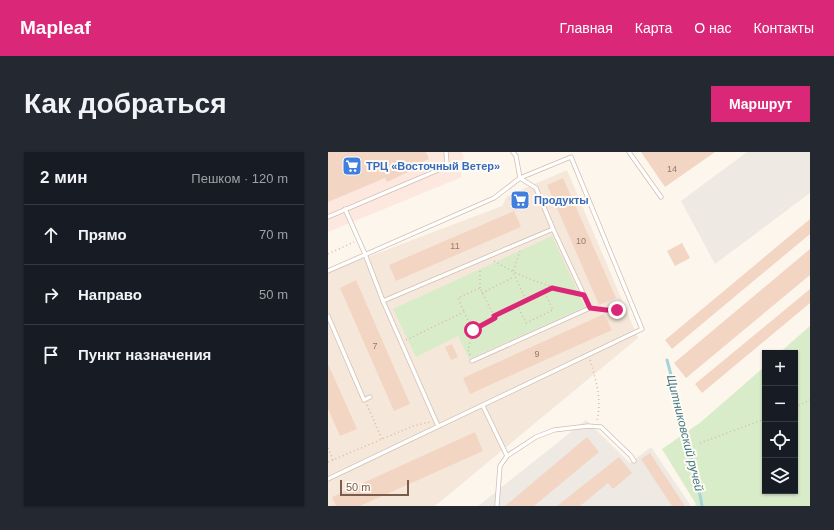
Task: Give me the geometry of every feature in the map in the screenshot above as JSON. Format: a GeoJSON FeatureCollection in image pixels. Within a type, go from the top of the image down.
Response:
{"type":"FeatureCollection","features":[{"type":"Feature","properties":{"kind":"lane"},"geometry":{"type":"LineString","coordinates":[[328,217],[443,168],[446,163],[446,152]]}},
{"type":"Feature","properties":{"kind":"lane"},"geometry":{"type":"LineString","coordinates":[[472,361],[590,308],[553,229],[536,188],[520,178],[516,156],[513,152]]}},
{"type":"Feature","properties":{"kind":"lane"},"geometry":{"type":"LineString","coordinates":[[516,156],[518,152]]}},
{"type":"Feature","properties":{"kind":"lane"},"geometry":{"type":"LineString","coordinates":[[629,152],[661,197]]}},
{"type":"Feature","properties":{"kind":"lane"},"geometry":{"type":"LineString","coordinates":[[328,271],[494,198],[520,178],[571,157],[642,329],[328,479]]}},
{"type":"Feature","properties":{"kind":"lane"},"geometry":{"type":"LineString","coordinates":[[345,210],[438,426]]}},
{"type":"Feature","properties":{"kind":"lane"},"geometry":{"type":"LineString","coordinates":[[383,301],[553,229]]}},
{"type":"Feature","properties":{"kind":"lane"},"geometry":{"type":"LineString","coordinates":[[328,316],[364,400],[370,397]]}},
{"type":"Feature","properties":{"kind":"lane"},"geometry":{"type":"LineString","coordinates":[[483,406],[507,456]]}},
{"type":"Feature","properties":{"kind":"lane"},"geometry":{"type":"LineString","coordinates":[[497,505],[500,466],[507,456],[536,437],[554,430],[588,426],[601,427],[631,456],[634,461]]}},
{"type":"Feature","properties":{"kind":"path"},"geometry":{"type":"LineString","coordinates":[[328,254],[354,242]]}},
{"type":"Feature","properties":{"kind":"path"},"geometry":{"type":"LineString","coordinates":[[523,242],[513,272],[526,300]]}},
{"type":"Feature","properties":{"kind":"path"},"geometry":{"type":"LineString","coordinates":[[488,256],[513,272],[552,288],[584,295]]}},
{"type":"Feature","properties":{"kind":"path"},"geometry":{"type":"LineString","coordinates":[[480,260],[480,288],[494,316]]}},
{"type":"Feature","properties":{"kind":"path"},"geometry":{"type":"LineString","coordinates":[[482,293],[515,277]]}},
{"type":"Feature","properties":{"kind":"path"},"geometry":{"type":"LineString","coordinates":[[472,361],[468,350],[473,330],[458,298],[480,288]]}},
{"type":"Feature","properties":{"kind":"path"},"geometry":{"type":"LineString","coordinates":[[473,330],[495,318],[494,316],[552,288]]}},
{"type":"Feature","properties":{"kind":"path"},"geometry":{"type":"LineString","coordinates":[[517,304],[526,323],[553,310],[544,291]]}},
{"type":"Feature","properties":{"kind":"path"},"geometry":{"type":"LineString","coordinates":[[590,308],[617,310],[632,305]]}},
{"type":"Feature","properties":{"kind":"path"},"geometry":{"type":"LineString","coordinates":[[401,342],[464,312]]}},
{"type":"Feature","properties":{"kind":"path"},"geometry":{"type":"LineString","coordinates":[[589,354],[599,390],[599,415],[596,427]]}},
{"type":"Feature","properties":{"kind":"path"},"geometry":{"type":"LineString","coordinates":[[364,400],[382,439]]}},
{"type":"Feature","properties":{"kind":"path"},"geometry":{"type":"LineString","coordinates":[[798,405],[810,400]]}},
{"type":"Feature","properties":{"kind":"path"},"geometry":{"type":"LineString","coordinates":[[700,443],[762,420]]}},
{"type":"Feature","properties":{"kind":"path"},"geometry":{"type":"LineString","coordinates":[[328,462],[413,426],[436,421]]}},
{"type":"Feature","properties":{"kind":"path"},"geometry":{"type":"LineString","coordinates":[[328,448],[333,460]]}},
{"type":"Feature","properties":{"kind":"shaded area"},"geometry":{"type":"Polygon","coordinates":[[[328,152],[462,152],[464,159],[456,162],[462,177],[328,232],[328,152]]]}},
{"type":"Feature","properties":{"kind":"shaded area"},"geometry":{"type":"Polygon","coordinates":[[[747,152],[810,152],[810,193],[715,264],[681,201],[747,152]]]}},
{"type":"Feature","properties":{"kind":"shaded area"},"geometry":{"type":"Polygon","coordinates":[[[567,170],[638,338],[435,506],[328,506],[328,272],[502,206],[507,196],[567,170]]]}},
{"type":"Feature","properties":{"kind":"shaded area"},"geometry":{"type":"Polygon","coordinates":[[[586,420],[630,463],[651,447],[691,506],[478,506],[586,420]]]}},
{"type":"Feature","properties":{"kind":"green space"},"geometry":{"type":"Polygon","coordinates":[[[552,236],[585,307],[469,359],[458,336],[416,357],[393,309],[552,236]]]}},
{"type":"Feature","properties":{"kind":"green space"},"geometry":{"type":"Polygon","coordinates":[[[810,326],[810,506],[695,506],[696,504],[662,449],[701,422],[762,369],[762,494],[798,494],[798,350],[782,350],[810,326]]]}},
{"type":"Feature","properties":{"kind":"building"},"geometry":{"type":"Polygon","coordinates":[[[328,152],[426,152],[429,159],[407,168],[408,172],[387,182],[385,178],[328,202],[328,152]]]}},
{"type":"Feature","properties":{"kind":"building"},"geometry":{"type":"Polygon","coordinates":[[[641,152],[715,152],[665,187],[641,152]]]}},
{"type":"Feature","properties":{"kind":"building"},"geometry":{"type":"Polygon","coordinates":[[[563,178],[616,298],[599,305],[547,185],[563,178]]]}},
{"type":"Feature","properties":{"kind":"building"},"geometry":{"type":"Polygon","coordinates":[[[525,191],[530,204],[514,211],[509,198],[525,191]]]}},
{"type":"Feature","properties":{"kind":"building"},"geometry":{"type":"Polygon","coordinates":[[[514,211],[521,227],[396,281],[389,265],[514,211]]]}},
{"type":"Feature","properties":{"kind":"building"},"geometry":{"type":"Polygon","coordinates":[[[810,219],[810,234],[672,349],[665,340],[810,219]]]}},
{"type":"Feature","properties":{"kind":"building"},"geometry":{"type":"Polygon","coordinates":[[[682,243],[690,258],[675,266],[667,251],[682,243]]]}},
{"type":"Feature","properties":{"kind":"building"},"geometry":{"type":"Polygon","coordinates":[[[810,249],[810,275],[686,378],[674,363],[810,249]]]}},
{"type":"Feature","properties":{"kind":"building"},"geometry":{"type":"Polygon","coordinates":[[[356,280],[410,404],[394,411],[340,288],[356,280]]]}},
{"type":"Feature","properties":{"kind":"building"},"geometry":{"type":"Polygon","coordinates":[[[810,289],[810,303],[702,393],[695,384],[810,289]]]}},
{"type":"Feature","properties":{"kind":"building"},"geometry":{"type":"Polygon","coordinates":[[[604,314],[612,330],[470,394],[463,378],[604,314]]]}},
{"type":"Feature","properties":{"kind":"building"},"geometry":{"type":"Polygon","coordinates":[[[452,344],[458,357],[451,360],[445,347],[452,344]]]}},
{"type":"Feature","properties":{"kind":"building"},"geometry":{"type":"Polygon","coordinates":[[[328,364],[357,429],[340,436],[328,409],[328,364]]]}},
{"type":"Feature","properties":{"kind":"building"},"geometry":{"type":"Polygon","coordinates":[[[475,432],[483,451],[360,506],[336,506],[332,497],[475,432]]]}},
{"type":"Feature","properties":{"kind":"building"},"geometry":{"type":"Polygon","coordinates":[[[587,437],[599,452],[534,506],[505,506],[587,437]]]}},
{"type":"Feature","properties":{"kind":"building"},"geometry":{"type":"Polygon","coordinates":[[[650,453],[685,506],[672,506],[641,459],[650,453]]]}},
{"type":"Feature","properties":{"kind":"building"},"geometry":{"type":"Polygon","coordinates":[[[619,457],[632,473],[613,489],[608,483],[580,506],[557,506],[619,457]]]}},
{"type":"Feature","properties":{"kind":"waterway","name":"Щитниковский ручей"},"geometry":{"type":"LineString","coordinates":[[667,360],[692,459],[702,506]]}},
{"type":"Feature","properties":{"kind":"place","name":"ТРЦ «Восточный Ветер»"},"geometry":{"type":"Point","coordinates":[352,166]}},
{"type":"Feature","properties":{"kind":"place","name":"Продукты"},"geometry":{"type":"Point","coordinates":[520,200]}},
{"type":"Feature","properties":{"kind":"route"},"geometry":{"type":"LineString","coordinates":[[473,330],[495,318],[494,316],[552,288],[584,295],[590,308],[617,310]]}}]}
